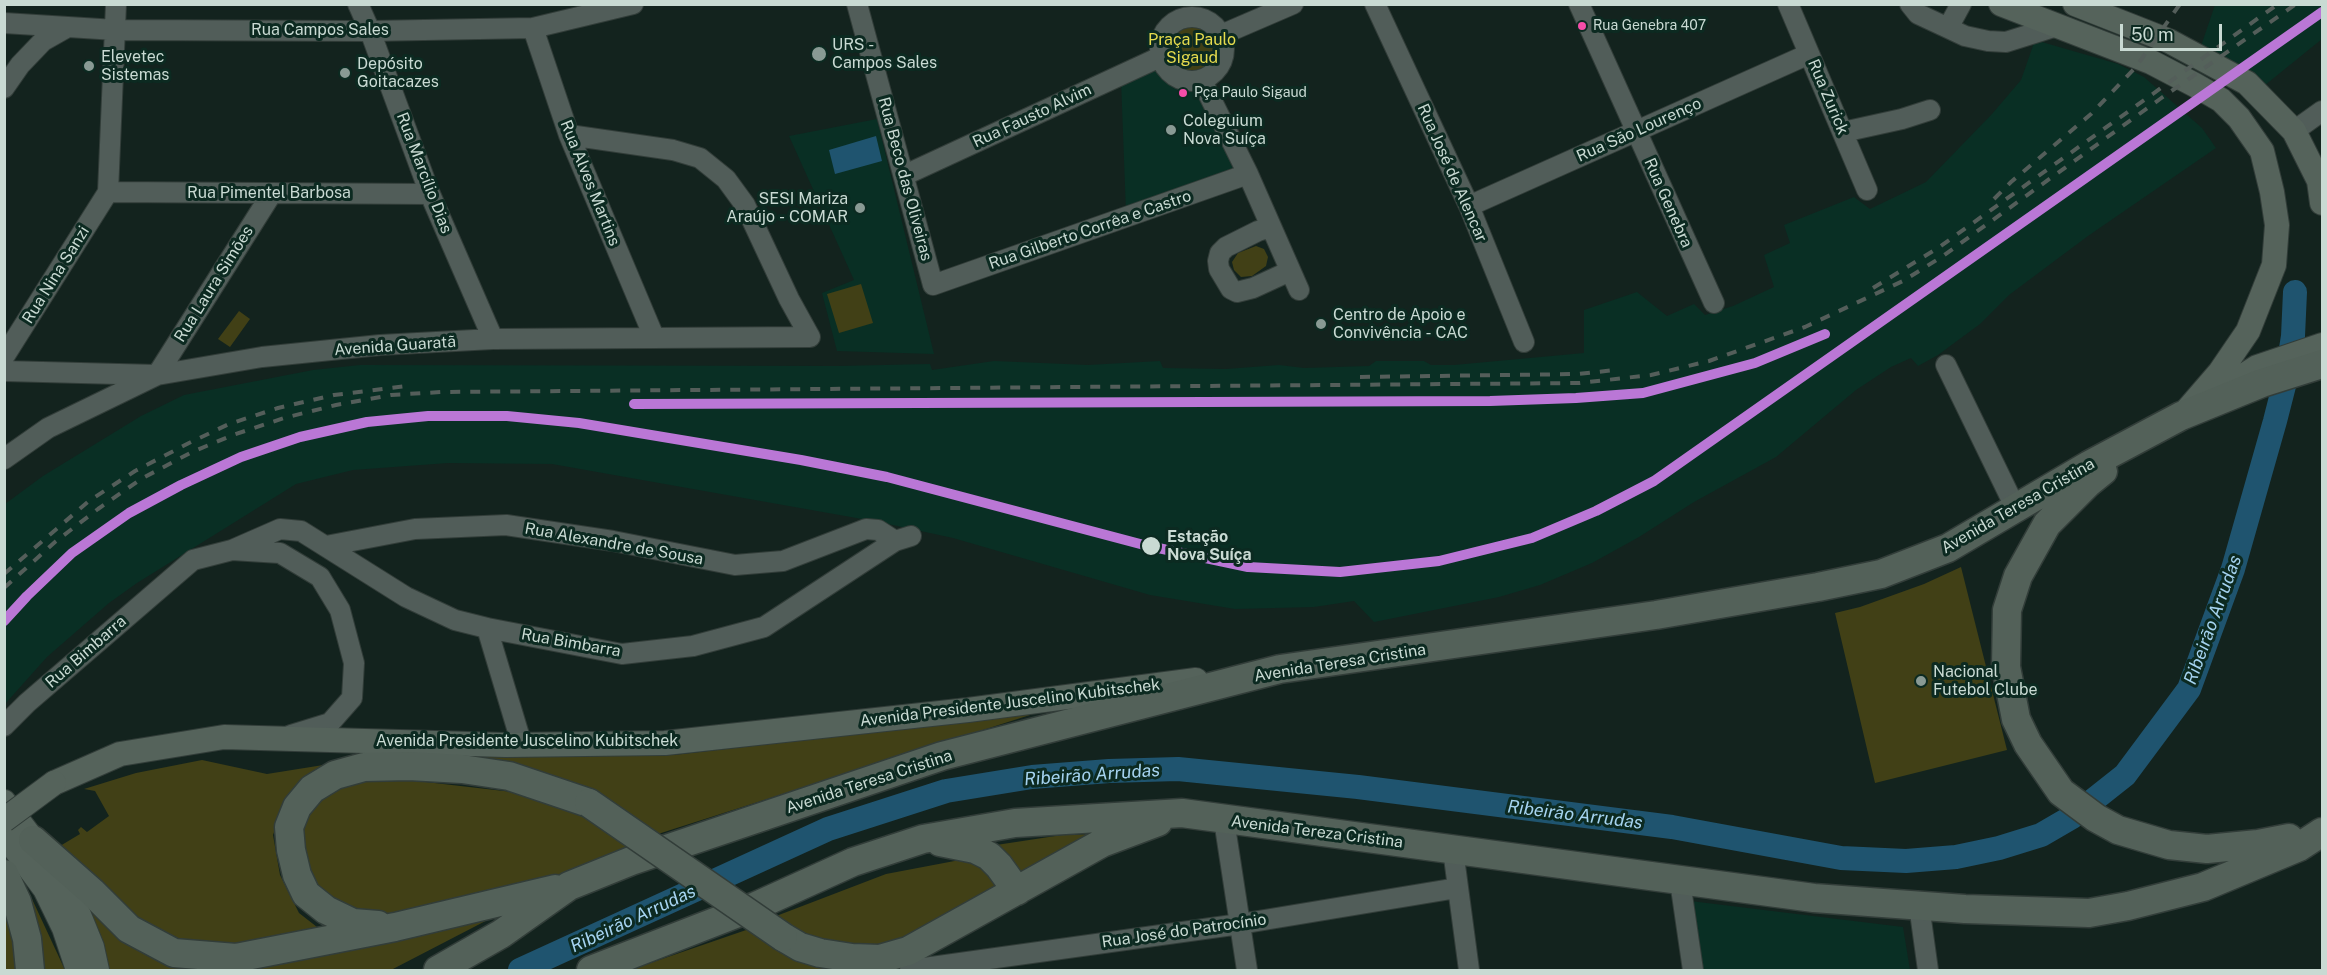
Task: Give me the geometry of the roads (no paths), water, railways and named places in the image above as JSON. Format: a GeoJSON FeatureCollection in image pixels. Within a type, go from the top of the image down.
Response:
{"type":"FeatureCollection","features":[{"type":"Feature","properties":{"kind":"highway"},"geometry":{"type":"LineString","coordinates":[[2322,363],[2260,374],[2181,416],[2132,447],[2088,484],[2047,524],[2018,576],[2007,610],[2006,667],[2016,719],[2028,744],[2061,792],[2096,818],[2118,830],[2169,845],[2207,849],[2258,844],[2322,831]]}},
{"type":"Feature","properties":{"kind":"highway","name":"Avenida Teresa Cristina"},"geometry":{"type":"LineString","coordinates":[[438,970],[501,934],[568,886],[631,861],[942,756],[1280,669],[1656,615],[1881,574],[1944,549],[2089,465],[2181,416]]}},
{"type":"Feature","properties":{"kind":"highway"},"geometry":{"type":"LineString","coordinates":[[395,927],[353,923],[326,910],[306,894],[297,875],[291,850],[289,827],[297,807],[312,789],[335,775],[364,767],[409,766],[462,770],[508,776],[589,803],[783,937],[800,947],[819,953],[852,958],[880,959],[908,951],[1102,843],[1182,813]]}},
{"type":"Feature","properties":{"kind":"highway"},"geometry":{"type":"LineString","coordinates":[[591,970],[756,906],[853,862],[923,839],[1015,823],[1182,813]]}},
{"type":"Feature","properties":{"kind":"highway","name":"Avenida Tereza Cristina"},"geometry":{"type":"LineString","coordinates":[[1182,813],[1453,850]]}},
{"type":"Feature","properties":{"kind":"highway"},"geometry":{"type":"LineString","coordinates":[[1453,850],[1814,898],[2089,913],[2128,906],[2217,882],[2300,847],[2322,831]]}},
{"type":"Feature","properties":{"kind":"highway"},"geometry":{"type":"LineString","coordinates":[[923,839],[975,849],[989,856],[1017,891]]}},
{"type":"Feature","properties":{"kind":"highway"},"geometry":{"type":"LineString","coordinates":[[33,840],[92,892],[129,929],[174,953],[236,958],[395,927],[568,886]]}},
{"type":"Feature","properties":{"kind":"highway"},"geometry":{"type":"LineString","coordinates":[[4,874],[17,902],[27,939],[30,970]]}},
{"type":"Feature","properties":{"kind":"main road"},"geometry":{"type":"LineString","coordinates":[[2001,4],[2151,62],[2221,100],[2233,112],[2262,151],[2277,225],[2274,265],[2248,331],[2220,372],[2181,416]]}},
{"type":"Feature","properties":{"kind":"main road"},"geometry":{"type":"LineString","coordinates":[[2075,4],[2169,40],[2247,83],[2294,131],[2319,181],[2322,203]]}},
{"type":"Feature","properties":{"kind":"main road"},"geometry":{"type":"LineString","coordinates":[[2260,374],[2322,345]]}},
{"type":"Feature","properties":{"kind":"main road","name":"Avenida Presidente Juscelino Kubitschek"},"geometry":{"type":"LineString","coordinates":[[4,820],[54,783],[120,754],[224,737],[522,745],[665,743],[968,710],[1280,669]]}},
{"type":"Feature","properties":{"kind":"main road"},"geometry":{"type":"LineString","coordinates":[[4,802],[33,840],[80,915],[92,947],[97,970]]}},
{"type":"Feature","properties":{"kind":"main road"},"geometry":{"type":"LineString","coordinates":[[4,834],[45,889],[64,928],[78,970]]}},
{"type":"Feature","properties":{"kind":"street"},"geometry":{"type":"LineString","coordinates":[[108,192],[116,4]]}},
{"type":"Feature","properties":{"kind":"street","name":"Rua Marcílio Dias"},"geometry":{"type":"LineString","coordinates":[[358,4],[430,194],[493,339]]}},
{"type":"Feature","properties":{"kind":"street","name":"Rua Campos Sales"},"geometry":{"type":"LineString","coordinates":[[5,24],[116,30],[370,31],[533,28],[557,14],[633,4]]}},
{"type":"Feature","properties":{"kind":"street","name":"Rua Beco das Oliveiras"},"geometry":{"type":"LineString","coordinates":[[857,4],[933,285]]}},
{"type":"Feature","properties":{"kind":"street"},"geometry":{"type":"LineString","coordinates":[[1221,35],[1293,4]]}},
{"type":"Feature","properties":{"kind":"street","name":"Rua José de Alencar"},"geometry":{"type":"LineString","coordinates":[[1375,4],[1468,206],[1524,342]]}},
{"type":"Feature","properties":{"kind":"street","name":"Rua Genebra"},"geometry":{"type":"LineString","coordinates":[[1579,4],[1714,303]]}},
{"type":"Feature","properties":{"kind":"street","name":"Rua Zurick"},"geometry":{"type":"LineString","coordinates":[[1788,4],[1868,190]]}},
{"type":"Feature","properties":{"kind":"street"},"geometry":{"type":"LineString","coordinates":[[1910,4],[1918,14],[1965,36],[1988,41],[2006,42],[2057,26]]}},
{"type":"Feature","properties":{"kind":"street"},"geometry":{"type":"LineString","coordinates":[[1948,28],[1961,4]]}},
{"type":"Feature","properties":{"kind":"street"},"geometry":{"type":"LineString","coordinates":[[1173,13],[1207,20],[1221,35],[1224,57],[1212,75],[1202,81],[1180,80],[1164,67],[1160,57],[1162,36],[1169,26],[1173,13]]}},
{"type":"Feature","properties":{"kind":"street"},"geometry":{"type":"LineString","coordinates":[[5,24],[14,30],[19,39],[20,65]]}},
{"type":"Feature","properties":{"kind":"street"},"geometry":{"type":"LineString","coordinates":[[4,88],[20,65],[43,41],[66,28]]}},
{"type":"Feature","properties":{"kind":"street","name":"Rua Alves Martins"},"geometry":{"type":"LineString","coordinates":[[533,28],[569,135],[654,337]]}},
{"type":"Feature","properties":{"kind":"street","name":"Rua São Lourenço"},"geometry":{"type":"LineString","coordinates":[[1468,206],[1809,54]]}},
{"type":"Feature","properties":{"kind":"street","name":"Rua Fausto Alvim"},"geometry":{"type":"LineString","coordinates":[[905,175],[1160,57]]}},
{"type":"Feature","properties":{"kind":"street"},"geometry":{"type":"LineString","coordinates":[[1202,81],[1248,174],[1299,290]]}},
{"type":"Feature","properties":{"kind":"street"},"geometry":{"type":"LineString","coordinates":[[1843,132],[1902,119],[1929,110]]}},
{"type":"Feature","properties":{"kind":"street"},"geometry":{"type":"LineString","coordinates":[[2294,131],[2322,111]]}},
{"type":"Feature","properties":{"kind":"street","name":"Avenida Guaratã"},"geometry":{"type":"LineString","coordinates":[[4,459],[48,428],[157,375],[262,357],[380,345],[493,339],[810,337],[789,299],[745,205],[726,179],[700,158],[673,150],[569,135]]}},
{"type":"Feature","properties":{"kind":"street","name":"Rua Gilberto Corrêa e Castro"},"geometry":{"type":"LineString","coordinates":[[933,285],[1248,174]]}},
{"type":"Feature","properties":{"kind":"street","name":"Rua Pimentel Barbosa"},"geometry":{"type":"LineString","coordinates":[[108,192],[430,194]]}},
{"type":"Feature","properties":{"kind":"street","name":"Rua Nina Sanzi"},"geometry":{"type":"LineString","coordinates":[[4,357],[108,192]]}},
{"type":"Feature","properties":{"kind":"street","name":"Rua Laura Simões"},"geometry":{"type":"LineString","coordinates":[[157,375],[272,193]]}},
{"type":"Feature","properties":{"kind":"street"},"geometry":{"type":"LineString","coordinates":[[1271,227],[1226,247],[1220,253],[1219,269],[1231,289],[1237,292],[1253,288],[1290,271]]}},
{"type":"Feature","properties":{"kind":"street"},"geometry":{"type":"LineString","coordinates":[[1946,365],[2016,509]]}},
{"type":"Feature","properties":{"kind":"street"},"geometry":{"type":"LineString","coordinates":[[4,371],[157,375]]}},
{"type":"Feature","properties":{"kind":"street","name":"Rua Alexandre de Sousa"},"geometry":{"type":"LineString","coordinates":[[326,546],[415,529],[506,525],[613,541],[735,565],[783,561],[866,529],[878,530],[903,538]]}},
{"type":"Feature","properties":{"kind":"street","name":"Rua Bimbarra"},"geometry":{"type":"LineString","coordinates":[[4,726],[27,703],[193,560],[232,550],[280,529],[301,531],[406,597],[455,620],[622,654],[693,646],[764,627],[903,538]]}},
{"type":"Feature","properties":{"kind":"street","name":"Rua Bimbarra"},"geometry":{"type":"LineString","coordinates":[[232,550],[280,553],[320,577],[340,610],[354,663],[352,698],[330,723],[277,740]]}},
{"type":"Feature","properties":{"kind":"street"},"geometry":{"type":"LineString","coordinates":[[487,628],[522,745]]}},
{"type":"Feature","properties":{"kind":"street"},"geometry":{"type":"LineString","coordinates":[[1224,820],[1247,970]]}},
{"type":"Feature","properties":{"kind":"street"},"geometry":{"type":"LineString","coordinates":[[1453,850],[1456,888],[1469,970]]}},
{"type":"Feature","properties":{"kind":"street"},"geometry":{"type":"LineString","coordinates":[[1680,881],[1693,970]]}},
{"type":"Feature","properties":{"kind":"street","name":"Rua José do Patrocínio"},"geometry":{"type":"LineString","coordinates":[[910,970],[1016,963],[1456,888]]}},
{"type":"Feature","properties":{"kind":"street"},"geometry":{"type":"LineString","coordinates":[[1919,905],[1928,970]]}},
{"type":"Feature","properties":{"kind":"water"},"geometry":{"type":"Polygon","coordinates":[[[876,136],[882,161],[835,174],[829,150],[876,136]]]}},
{"type":"Feature","properties":{"kind":"waterway","name":"Ribeirão Arrudas"},"geometry":{"type":"LineString","coordinates":[[520,970],[828,829],[946,791],[1032,777],[1178,769],[1358,787],[1672,827],[1841,858],[1906,861],[1956,857],[1999,848],[2041,835],[2072,817],[2125,775],[2189,689],[2233,569],[2275,421],[2287,374],[2293,336],[2295,292]]}},
{"type":"Feature","properties":{"kind":"railway"},"geometry":{"type":"LineString","coordinates":[[1994,199],[2091,114],[2136,67],[2180,4]]}},
{"type":"Feature","properties":{"kind":"railway"},"geometry":{"type":"LineString","coordinates":[[1873,288],[1938,248],[2278,4]]}},
{"type":"Feature","properties":{"kind":"railway"},"geometry":{"type":"LineString","coordinates":[[4,588],[55,542],[98,509],[141,479],[192,452],[284,418],[391,395],[442,392],[1580,383],[1651,375],[1709,361],[1805,327],[1903,281],[1943,256],[2296,4]]}},
{"type":"Feature","properties":{"kind":"railway"},"geometry":{"type":"LineString","coordinates":[[1360,377],[1578,374],[1615,370]]}},
{"type":"Feature","properties":{"kind":"railway"},"geometry":{"type":"LineString","coordinates":[[4,574],[89,501],[135,471],[229,424],[278,408],[334,395],[406,386]]}},
{"type":"Feature","properties":{"kind":"place","name":"Rua Genebra 407"},"geometry":{"type":"Point","coordinates":[1582,26]}},
{"type":"Feature","properties":{"kind":"place","name":"URS - Campos Sales"},"geometry":{"type":"Point","coordinates":[819,54]}},
{"type":"Feature","properties":{"kind":"place","name":"Elevetec Sistemas"},"geometry":{"type":"Point","coordinates":[89,66]}},
{"type":"Feature","properties":{"kind":"place","name":"Depósito Goitacazes"},"geometry":{"type":"Point","coordinates":[345,73]}},
{"type":"Feature","properties":{"kind":"place","name":"Pça Paulo Sigaud"},"geometry":{"type":"Point","coordinates":[1183,93]}},
{"type":"Feature","properties":{"kind":"place","name":"Coleguium Nova Suíça"},"geometry":{"type":"Point","coordinates":[1171,130]}},
{"type":"Feature","properties":{"kind":"place","name":"SESI Mariza Araújo - COMAR"},"geometry":{"type":"Point","coordinates":[860,208]}},
{"type":"Feature","properties":{"kind":"place","name":"Centro de Apoio e Convivência - CAC"},"geometry":{"type":"Point","coordinates":[1321,324]}},
{"type":"Feature","properties":{"kind":"place","name":"Estação Nova Suíça"},"geometry":{"type":"Point","coordinates":[1151,546]}},
{"type":"Feature","properties":{"kind":"place","name":"Nacional Futebol Clube"},"geometry":{"type":"Point","coordinates":[1921,681]}},
{"type":"Feature","properties":{"kind":"park label","name":"Praça Paulo Sigaud"},"geometry":{"type":"Point","coordinates":[1192,49]}}]}
